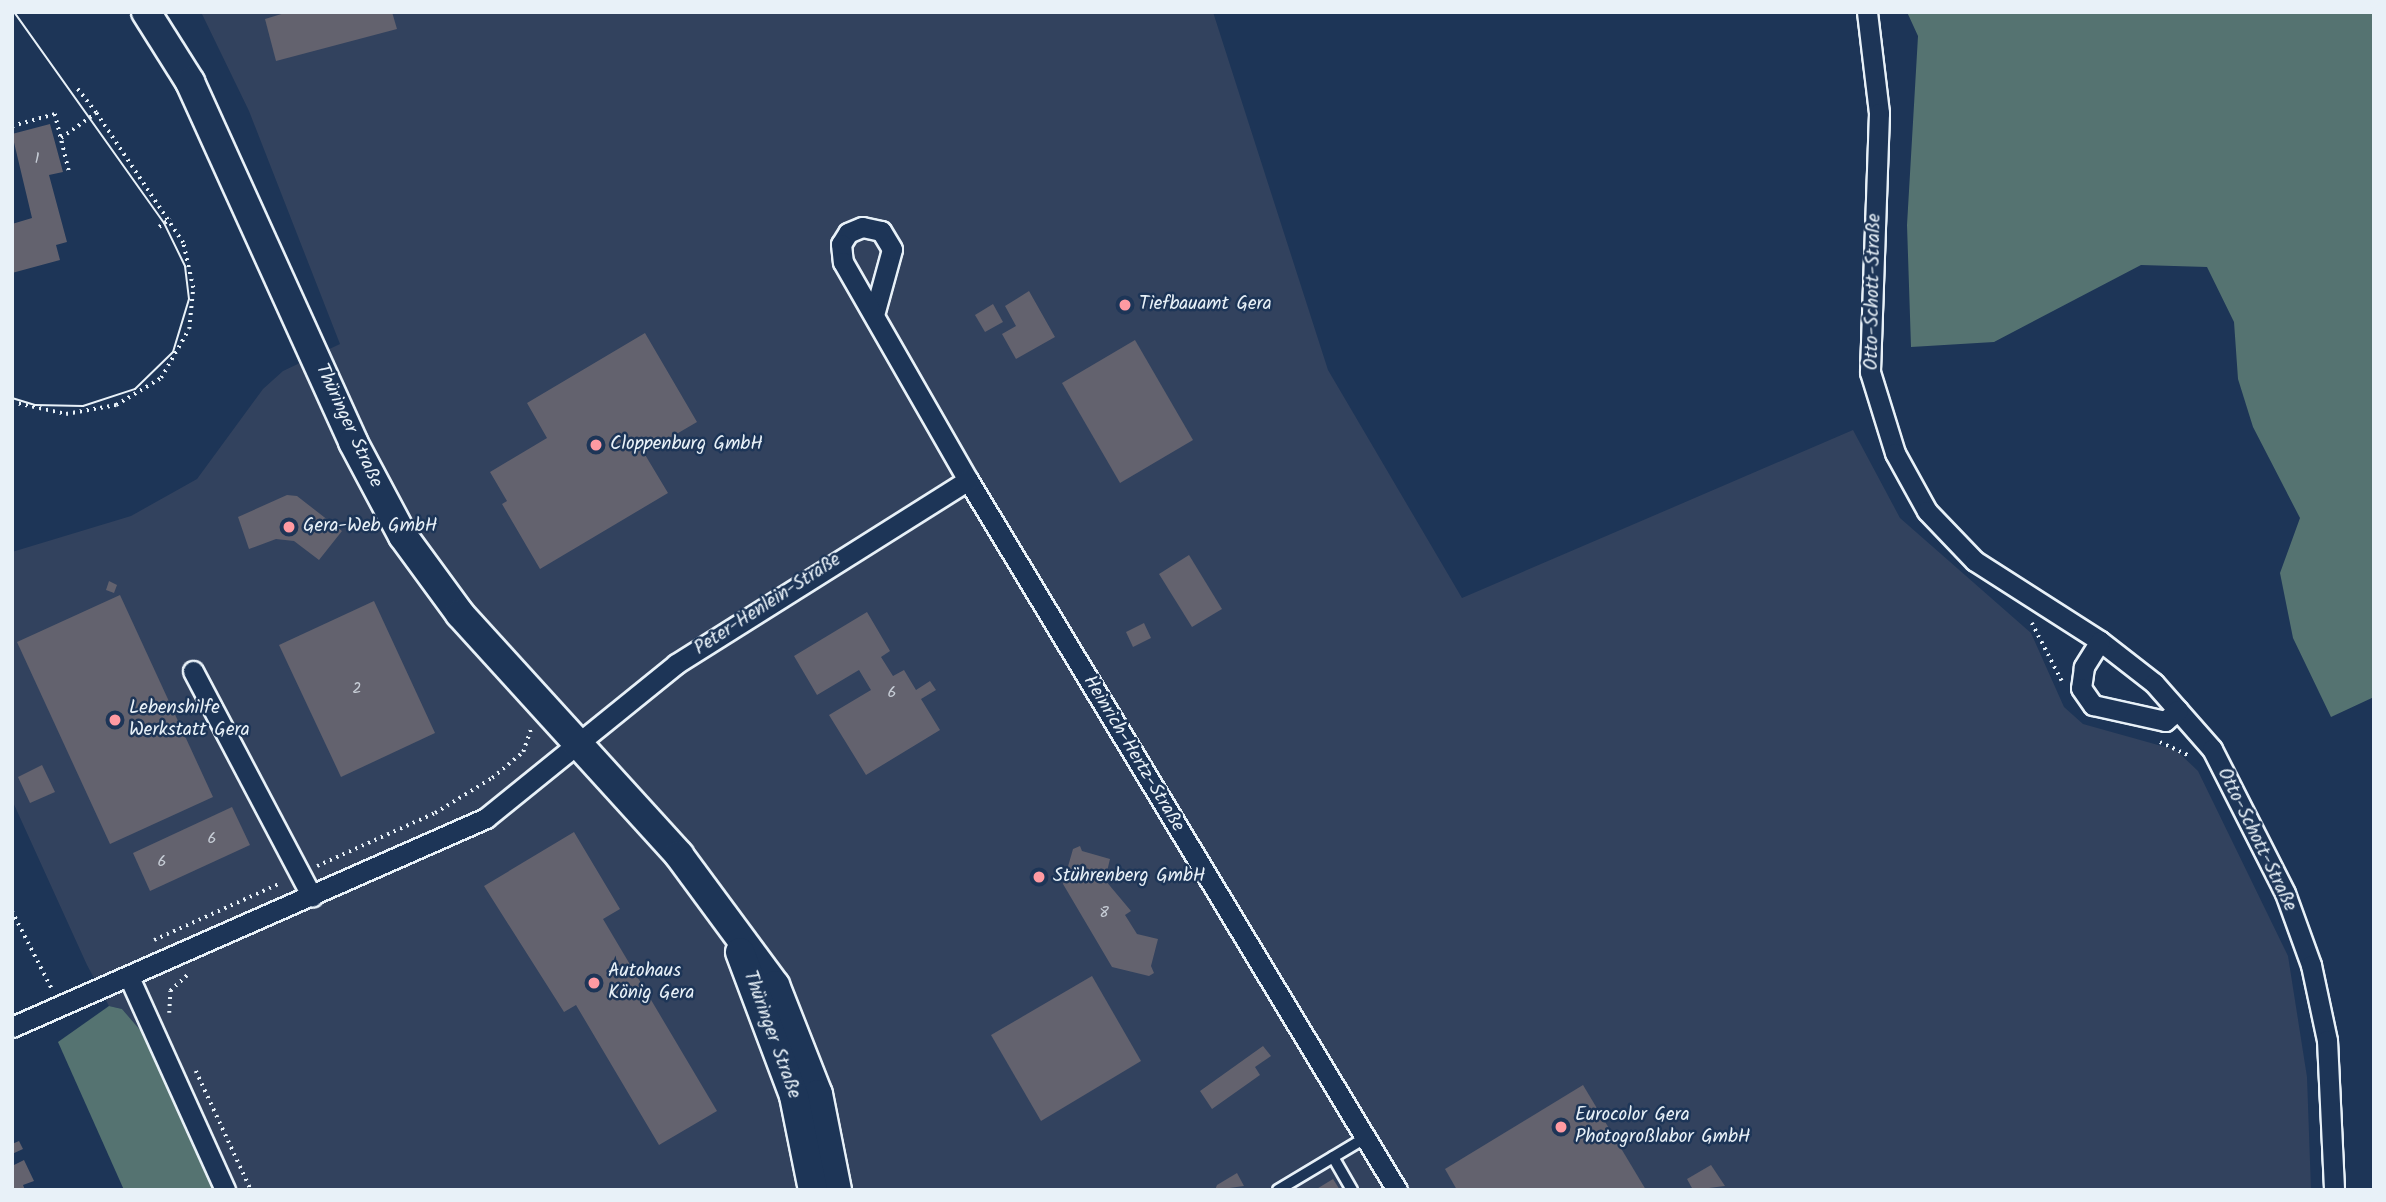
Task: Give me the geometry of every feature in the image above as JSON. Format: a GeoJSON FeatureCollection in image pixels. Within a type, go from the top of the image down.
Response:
{"type":"FeatureCollection","features":[{"type":"Feature","properties":{"kind":"main road","name":"Thüringer Straße"},"geometry":{"type":"LineString","coordinates":[[146,12],[190,82],[352,442],[403,536],[460,614],[679,855],[775,985],[799,1038],[818,1094],[837,1190]]}},
{"type":"Feature","properties":{"kind":"main road","name":"Thüringer Straße"},"geometry":{"type":"LineString","coordinates":[[729,923],[794,1096],[813,1190]]}},
{"type":"Feature","properties":{"kind":"street","name":"Otto-Schott-Straße"},"geometry":{"type":"LineString","coordinates":[[1867,12],[1879,113],[1870,372],[1895,453],[1927,511],[1975,561],[2100,640],[2154,683],[2212,749],[2285,893],[2311,965],[2327,1040],[2334,1190]]}},
{"type":"Feature","properties":{"kind":"street","name":"Heinrich-Hertz-Straße"},"geometry":{"type":"LineString","coordinates":[[874,315],[968,480],[1397,1190]]}},
{"type":"Feature","properties":{"kind":"street","name":"Peter-Henlein-Straße"},"geometry":{"type":"LineString","coordinates":[[12,1027],[486,818],[676,664],[968,480]]}},
{"type":"Feature","properties":{"kind":"street"},"geometry":{"type":"LineString","coordinates":[[2100,640],[2084,667],[2081,688],[2093,705],[2165,721],[2178,709]]}},
{"type":"Feature","properties":{"kind":"street"},"geometry":{"type":"LineString","coordinates":[[193,671],[312,897]]}},
{"type":"Feature","properties":{"kind":"street"},"geometry":{"type":"LineString","coordinates":[[129,977],[225,1190]]}},
{"type":"Feature","properties":{"kind":"lane"},"geometry":{"type":"LineString","coordinates":[[1278,1190],[1365,1138]]}},
{"type":"Feature","properties":{"kind":"lane"},"geometry":{"type":"LineString","coordinates":[[1333,1157],[1352,1190]]}},
{"type":"Feature","properties":{"kind":"path"},"geometry":{"type":"LineString","coordinates":[[12,402],[42,412],[91,411],[139,394],[161,378],[183,345],[193,311],[190,265],[170,219],[76,87]]}},
{"type":"Feature","properties":{"kind":"path"},"geometry":{"type":"LineString","coordinates":[[61,138],[96,113]]}},
{"type":"Feature","properties":{"kind":"path"},"geometry":{"type":"LineString","coordinates":[[12,126],[55,114],[69,171]]}},
{"type":"Feature","properties":{"kind":"path"},"geometry":{"type":"LineString","coordinates":[[159,227],[170,219]]}},
{"type":"Feature","properties":{"kind":"path"},"geometry":{"type":"LineString","coordinates":[[2029,616],[2063,685]]}},
{"type":"Feature","properties":{"kind":"path"},"geometry":{"type":"LineString","coordinates":[[2157,741],[2181,749],[2195,761]]}},
{"type":"Feature","properties":{"kind":"path"},"geometry":{"type":"LineString","coordinates":[[12,911],[58,1008]]}},
{"type":"Feature","properties":{"kind":"path"},"geometry":{"type":"LineString","coordinates":[[173,932],[192,970],[170,991],[169,1012],[174,1025]]}},
{"type":"Feature","properties":{"kind":"path"},"geometry":{"type":"LineString","coordinates":[[192,1063],[251,1190]]}},
{"type":"Feature","properties":{"kind":"shaded area"},"geometry":{"type":"Polygon","coordinates":[[[201,12],[1213,12],[1328,370],[1462,598],[1853,430],[1900,518],[2031,633],[2064,707],[2083,724],[2176,750],[2198,771],[2288,956],[2307,1077],[2311,1190],[213,1190],[141,1031],[122,1009],[109,1006],[87,965],[12,800],[12,552],[131,516],[197,479],[263,389],[283,371],[340,344],[249,111],[201,12]]]}},
{"type":"Feature","properties":{"kind":"green space"},"geometry":{"type":"Polygon","coordinates":[[[1907,12],[2374,12],[2374,697],[2331,717],[2293,638],[2280,573],[2300,518],[2253,427],[2238,379],[2234,322],[2207,267],[2141,265],[1994,342],[1911,347],[1907,225],[1918,36],[1907,12]]]}},
{"type":"Feature","properties":{"kind":"green space"},"geometry":{"type":"Polygon","coordinates":[[[109,1006],[122,1009],[141,1031],[213,1190],[124,1190],[58,1042],[109,1006]]]}},
{"type":"Feature","properties":{"kind":"building"},"geometry":{"type":"Polygon","coordinates":[[[288,12],[392,12],[397,29],[276,61],[265,19],[288,12]]]}},
{"type":"Feature","properties":{"kind":"building"},"geometry":{"type":"Polygon","coordinates":[[[50,124],[63,172],[49,175],[67,242],[56,245],[60,260],[12,273],[12,224],[32,218],[12,134],[50,124]]]}},
{"type":"Feature","properties":{"kind":"building"},"geometry":{"type":"Polygon","coordinates":[[[1029,291],[1055,337],[1016,359],[1002,334],[1016,326],[1005,306],[1029,291]]]}},
{"type":"Feature","properties":{"kind":"building"},"geometry":{"type":"Polygon","coordinates":[[[993,304],[1003,322],[985,332],[975,315],[993,304]]]}},
{"type":"Feature","properties":{"kind":"building","name":"Cloppenburg GmbH"},"geometry":{"type":"Polygon","coordinates":[[[645,333],[697,422],[644,453],[668,493],[540,569],[502,504],[507,501],[490,472],[547,438],[527,403],[645,333]]]}},
{"type":"Feature","properties":{"kind":"building"},"geometry":{"type":"Polygon","coordinates":[[[1135,340],[1193,440],[1120,483],[1062,383],[1135,340]]]}},
{"type":"Feature","properties":{"kind":"building","name":"Gera-Web GmbH"},"geometry":{"type":"Polygon","coordinates":[[[287,495],[297,496],[342,531],[319,560],[294,541],[276,539],[249,549],[238,517],[287,495]]]}},
{"type":"Feature","properties":{"kind":"building"},"geometry":{"type":"Polygon","coordinates":[[[1189,555],[1222,609],[1192,627],[1159,574],[1189,555]]]}},
{"type":"Feature","properties":{"kind":"building"},"geometry":{"type":"Polygon","coordinates":[[[109,581],[117,585],[114,593],[106,590],[109,581]]]}},
{"type":"Feature","properties":{"kind":"building","name":"Lebenshilfe Werkstatt Gera"},"geometry":{"type":"Polygon","coordinates":[[[120,595],[213,797],[110,844],[17,642],[120,595]]]}},
{"type":"Feature","properties":{"kind":"building"},"geometry":{"type":"Polygon","coordinates":[[[374,601],[435,733],[341,777],[279,645],[374,601]]]}},
{"type":"Feature","properties":{"kind":"building"},"geometry":{"type":"Polygon","coordinates":[[[867,612],[890,651],[881,657],[893,676],[904,670],[916,690],[930,681],[936,690],[921,699],[940,730],[866,775],[829,715],[871,690],[859,670],[817,695],[794,656],[867,612]]]}},
{"type":"Feature","properties":{"kind":"building"},"geometry":{"type":"Polygon","coordinates":[[[1144,623],[1151,638],[1133,647],[1126,632],[1144,623]]]}},
{"type":"Feature","properties":{"kind":"building"},"geometry":{"type":"Polygon","coordinates":[[[42,765],[55,792],[30,803],[18,777],[42,765]]]}},
{"type":"Feature","properties":{"kind":"building"},"geometry":{"type":"Polygon","coordinates":[[[232,807],[250,845],[150,891],[133,853],[232,807]]]}},
{"type":"Feature","properties":{"kind":"building","name":"Autohaus König Gera"},"geometry":{"type":"Polygon","coordinates":[[[574,832],[620,909],[603,919],[717,1111],[659,1145],[576,1005],[564,1012],[484,886],[574,832]]]}},
{"type":"Feature","properties":{"kind":"building"},"geometry":{"type":"Polygon","coordinates":[[[1080,846],[1082,851],[1110,859],[1105,880],[1131,911],[1125,915],[1137,934],[1158,939],[1151,966],[1154,973],[1149,976],[1112,967],[1063,884],[1073,849],[1080,846]]]}},
{"type":"Feature","properties":{"kind":"building"},"geometry":{"type":"Polygon","coordinates":[[[1092,976],[1141,1061],[1041,1121],[991,1035],[1092,976]]]}},
{"type":"Feature","properties":{"kind":"building"},"geometry":{"type":"Polygon","coordinates":[[[1263,1046],[1271,1056],[1255,1067],[1260,1075],[1212,1109],[1200,1091],[1263,1046]]]}},
{"type":"Feature","properties":{"kind":"building","name":"Eurocolor Gera Photogroßlabor GmbH"},"geometry":{"type":"Polygon","coordinates":[[[1583,1085],[1646,1190],[1457,1190],[1445,1169],[1583,1085]]]}},
{"type":"Feature","properties":{"kind":"building"},"geometry":{"type":"Polygon","coordinates":[[[19,1141],[23,1149],[12,1154],[12,1144],[19,1141]]]}},
{"type":"Feature","properties":{"kind":"building"},"geometry":{"type":"Polygon","coordinates":[[[24,1160],[34,1181],[23,1185],[25,1190],[12,1190],[12,1166],[24,1160]]]}},
{"type":"Feature","properties":{"kind":"building"},"geometry":{"type":"Polygon","coordinates":[[[1711,1165],[1725,1186],[1693,1190],[1687,1179],[1711,1165]]]}},
{"type":"Feature","properties":{"kind":"building"},"geometry":{"type":"Polygon","coordinates":[[[1237,1173],[1244,1186],[1215,1190],[1217,1185],[1237,1173]]]}},
{"type":"Feature","properties":{"kind":"building"},"geometry":{"type":"Polygon","coordinates":[[[1333,1179],[1340,1190],[1315,1190],[1333,1179]]]}},
{"type":"Feature","properties":{"kind":"tram line"},"geometry":{"type":"LineString","coordinates":[[12,398],[35,405],[83,406],[135,389],[173,352],[189,299],[185,266],[164,223],[14,12]]}},
{"type":"Feature","properties":{"kind":"place","name":"Tiefbauamt Gera"},"geometry":{"type":"Point","coordinates":[1125,305]}},
{"type":"Feature","properties":{"kind":"place","name":"Cloppenburg GmbH"},"geometry":{"type":"Point","coordinates":[596,445]}},
{"type":"Feature","properties":{"kind":"place","name":"Gera-Web GmbH"},"geometry":{"type":"Point","coordinates":[289,527]}},
{"type":"Feature","properties":{"kind":"place","name":"Lebenshilfe Werkstatt Gera"},"geometry":{"type":"Point","coordinates":[115,720]}},
{"type":"Feature","properties":{"kind":"place","name":"Stührenberg GmbH"},"geometry":{"type":"Point","coordinates":[1039,877]}},
{"type":"Feature","properties":{"kind":"place","name":"Autohaus König Gera"},"geometry":{"type":"Point","coordinates":[594,983]}},
{"type":"Feature","properties":{"kind":"place","name":"Eurocolor Gera Photogroßlabor GmbH"},"geometry":{"type":"Point","coordinates":[1561,1127]}}]}
